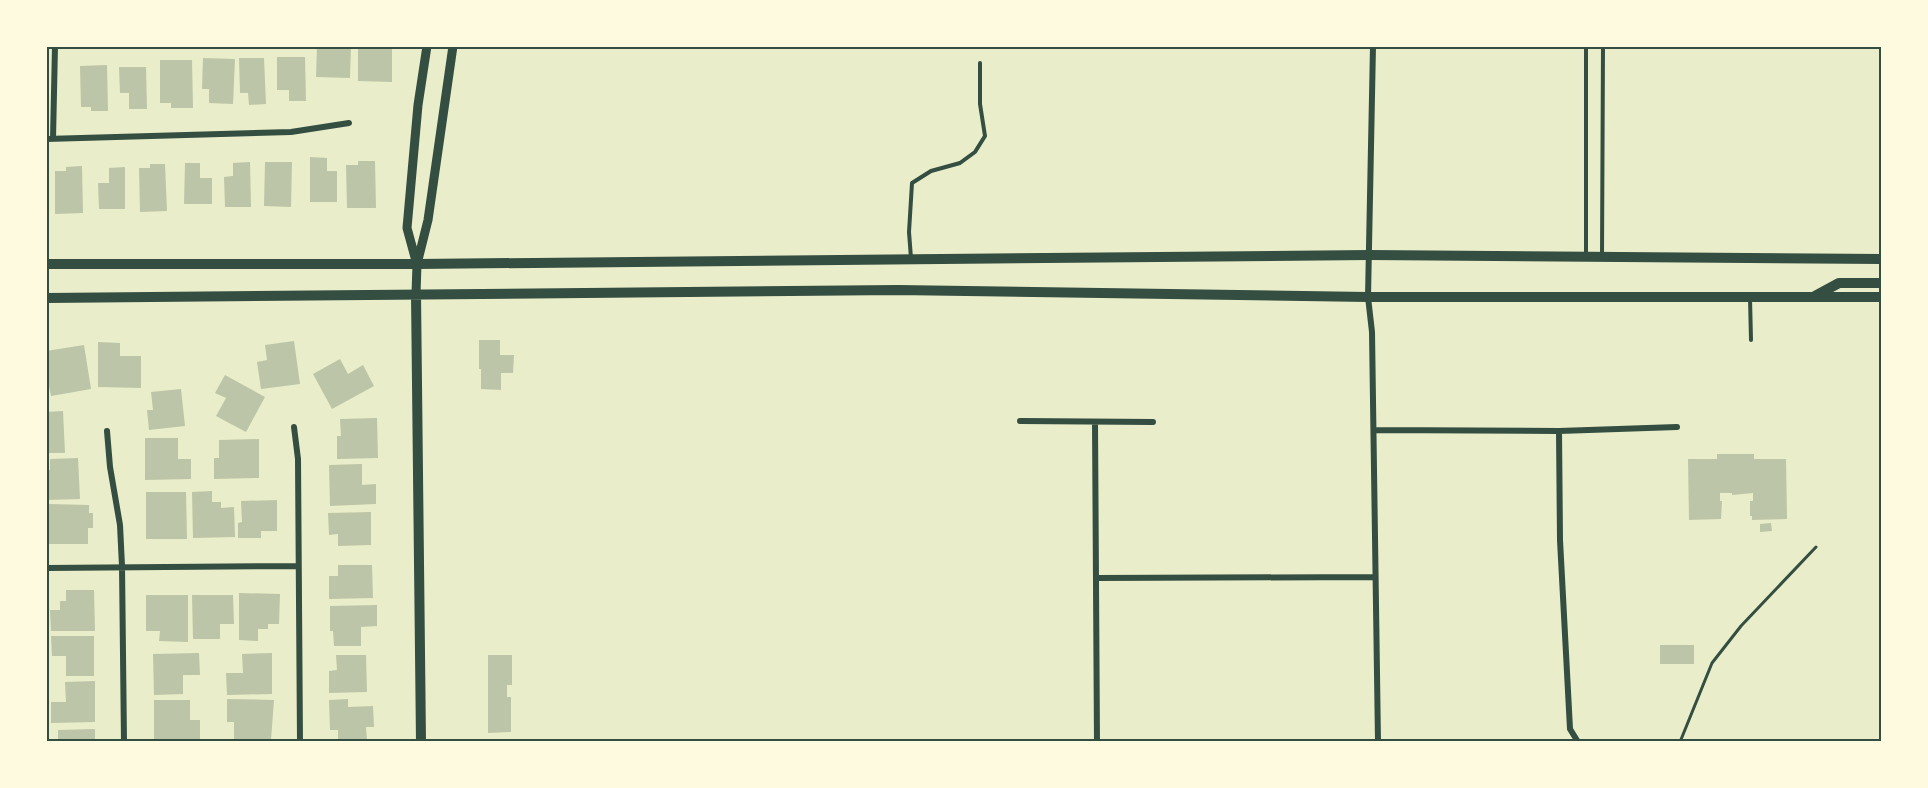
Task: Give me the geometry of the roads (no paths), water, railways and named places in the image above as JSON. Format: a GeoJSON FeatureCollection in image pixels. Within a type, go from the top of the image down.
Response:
{"type":"FeatureCollection","features":[{"type":"Feature","properties":{"kind":"main road"},"geometry":{"type":"LineString","coordinates":[[46,264],[417,264],[1369,255],[1881,259]]}},
{"type":"Feature","properties":{"kind":"main road"},"geometry":{"type":"LineString","coordinates":[[1812,297],[1839,283],[1881,283]]}},
{"type":"Feature","properties":{"kind":"main road"},"geometry":{"type":"LineString","coordinates":[[46,298],[897,290],[1368,297],[1881,297]]}},
{"type":"Feature","properties":{"kind":"main road"},"geometry":{"type":"LineString","coordinates":[[416,294],[421,741]]}},
{"type":"Feature","properties":{"kind":"street"},"geometry":{"type":"LineString","coordinates":[[55,46],[50,139],[291,132],[349,123]]}},
{"type":"Feature","properties":{"kind":"street"},"geometry":{"type":"LineString","coordinates":[[417,264],[407,228],[418,105],[427,46]]}},
{"type":"Feature","properties":{"kind":"street"},"geometry":{"type":"LineString","coordinates":[[416,294],[417,264],[428,220],[453,46]]}},
{"type":"Feature","properties":{"kind":"street"},"geometry":{"type":"LineString","coordinates":[[1373,46],[1368,297],[1372,332],[1378,741]]}},
{"type":"Feature","properties":{"kind":"street"},"geometry":{"type":"LineString","coordinates":[[1020,421],[1153,422]]}},
{"type":"Feature","properties":{"kind":"street"},"geometry":{"type":"LineString","coordinates":[[1095,422],[1097,741]]}},
{"type":"Feature","properties":{"kind":"street"},"geometry":{"type":"LineString","coordinates":[[294,427],[298,459],[300,741]]}},
{"type":"Feature","properties":{"kind":"street"},"geometry":{"type":"LineString","coordinates":[[1374,430],[1559,431],[1677,427]]}},
{"type":"Feature","properties":{"kind":"street"},"geometry":{"type":"LineString","coordinates":[[106,430],[120,525],[123,741]]}},
{"type":"Feature","properties":{"kind":"street"},"geometry":{"type":"LineString","coordinates":[[1559,431],[1560,540],[1570,729],[1578,741]]}},
{"type":"Feature","properties":{"kind":"street"},"geometry":{"type":"LineString","coordinates":[[46,568],[297,566]]}},
{"type":"Feature","properties":{"kind":"street"},"geometry":{"type":"LineString","coordinates":[[1097,578],[1374,577]]}},
{"type":"Feature","properties":{"kind":"lane"},"geometry":{"type":"LineString","coordinates":[[1586,46],[1586,256]]}},
{"type":"Feature","properties":{"kind":"lane"},"geometry":{"type":"LineString","coordinates":[[1602,257],[1603,46]]}},
{"type":"Feature","properties":{"kind":"lane"},"geometry":{"type":"LineString","coordinates":[[911,259],[909,232],[912,183],[931,171],[960,163],[975,152],[985,136],[980,104],[981,63]]}},
{"type":"Feature","properties":{"kind":"lane"},"geometry":{"type":"LineString","coordinates":[[1750,298],[1751,340]]}}]}
